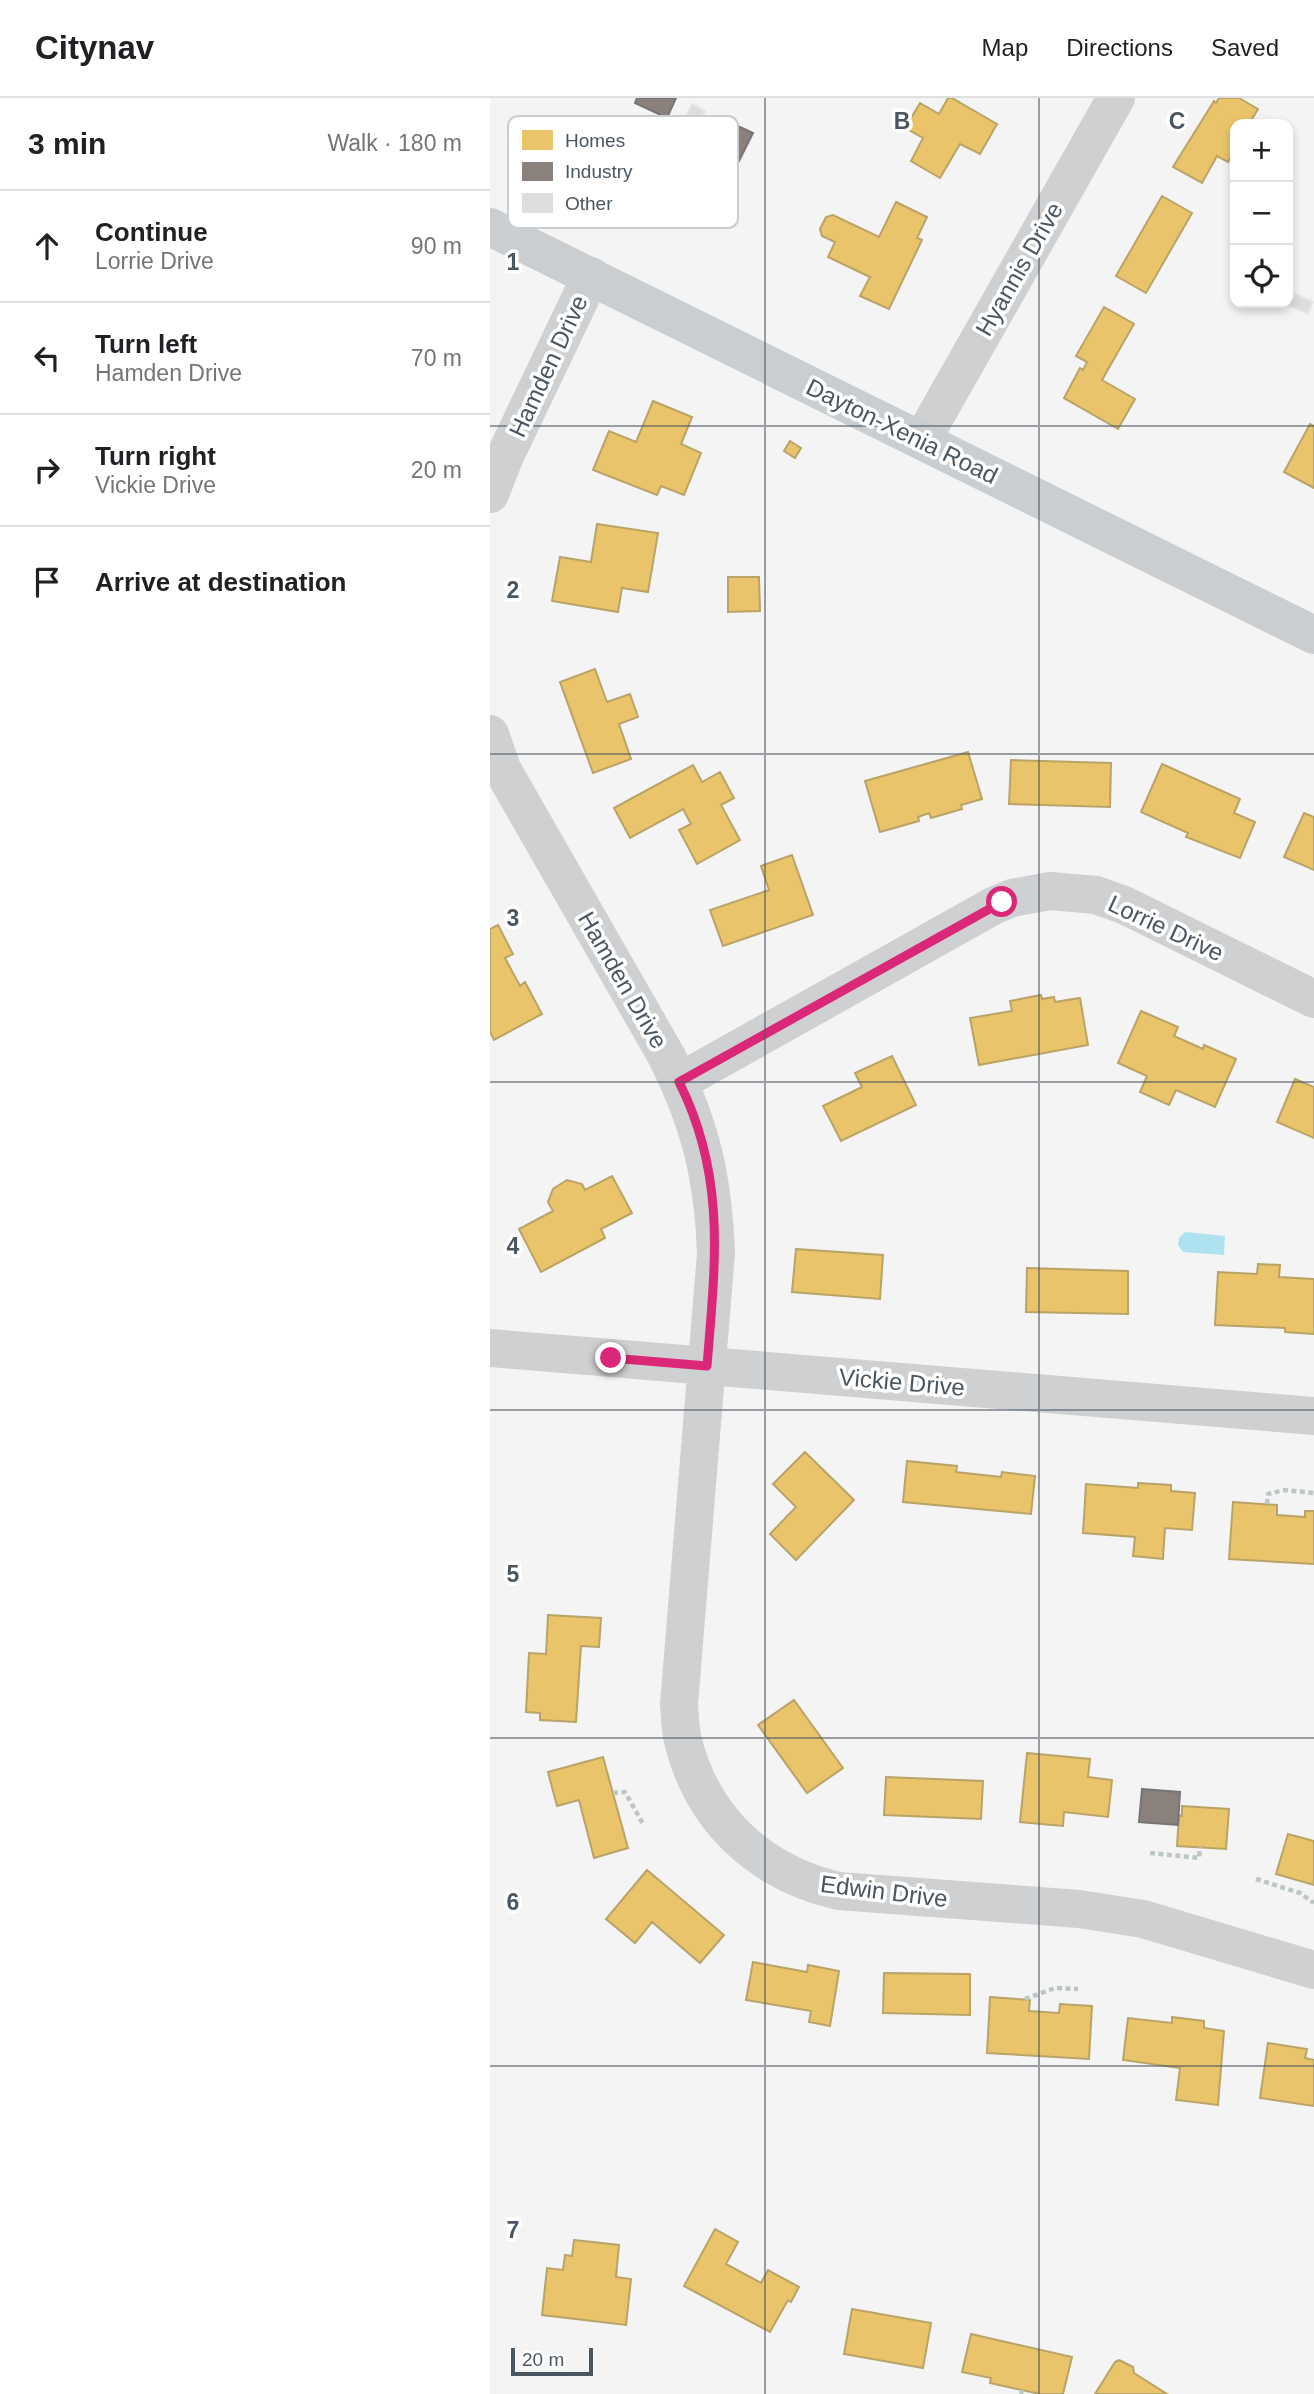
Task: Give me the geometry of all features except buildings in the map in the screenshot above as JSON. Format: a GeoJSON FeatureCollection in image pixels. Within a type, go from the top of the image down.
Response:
{"type":"FeatureCollection","features":[{"type":"Feature","properties":{"kind":"main road","name":"Dayton-Xenia Road"},"geometry":{"type":"LineString","coordinates":[[490,227],[1314,635]]}},
{"type":"Feature","properties":{"kind":"street","name":"Hyannis Drive"},"geometry":{"type":"LineString","coordinates":[[922,440],[1116,98]]}},
{"type":"Feature","properties":{"kind":"street","name":"Hamden Drive"},"geometry":{"type":"LineString","coordinates":[[490,494],[504,458],[591,276]]}},
{"type":"Feature","properties":{"kind":"street","name":"Hamden Drive"},"geometry":{"type":"LineString","coordinates":[[490,734],[502,769],[667,1057],[699,1132],[714,1206],[716,1253],[707,1366]]}},
{"type":"Feature","properties":{"kind":"street","name":"Lorrie Drive"},"geometry":{"type":"LineString","coordinates":[[679,1082],[993,906],[1029,893],[1083,892],[1124,905],[1314,999]]}},
{"type":"Feature","properties":{"kind":"street","name":"Vickie Drive"},"geometry":{"type":"LineString","coordinates":[[490,1348],[1314,1416]]}},
{"type":"Feature","properties":{"kind":"street","name":"Edwin Drive"},"geometry":{"type":"LineString","coordinates":[[707,1366],[679,1704],[683,1740],[695,1779],[716,1814],[743,1844],[779,1870],[839,1891],[1079,1909],[1143,1919],[1314,1970]]}},
{"type":"Feature","properties":{"kind":"path"},"geometry":{"type":"LineString","coordinates":[[1267,1504],[1268,1494],[1275,1490],[1314,1493]]}},
{"type":"Feature","properties":{"kind":"path"},"geometry":{"type":"LineString","coordinates":[[613,1793],[625,1792],[643,1824]]}},
{"type":"Feature","properties":{"kind":"path"},"geometry":{"type":"LineString","coordinates":[[1150,1853],[1199,1857],[1200,1847]]}},
{"type":"Feature","properties":{"kind":"path"},"geometry":{"type":"LineString","coordinates":[[1256,1879],[1300,1893],[1314,1903]]}},
{"type":"Feature","properties":{"kind":"path"},"geometry":{"type":"LineString","coordinates":[[1025,1999],[1055,1988],[1078,1989]]}},
{"type":"Feature","properties":{"kind":"water"},"geometry":{"type":"Polygon","coordinates":[[[1185,1232],[1225,1236],[1224,1255],[1183,1252],[1178,1245],[1179,1238],[1185,1232]]]}},
{"type":"Feature","properties":{"kind":"route"},"geometry":{"type":"LineString","coordinates":[[611,1358],[707,1366],[716,1253],[714,1206],[699,1132],[679,1082],[1002,902]]}}]}
